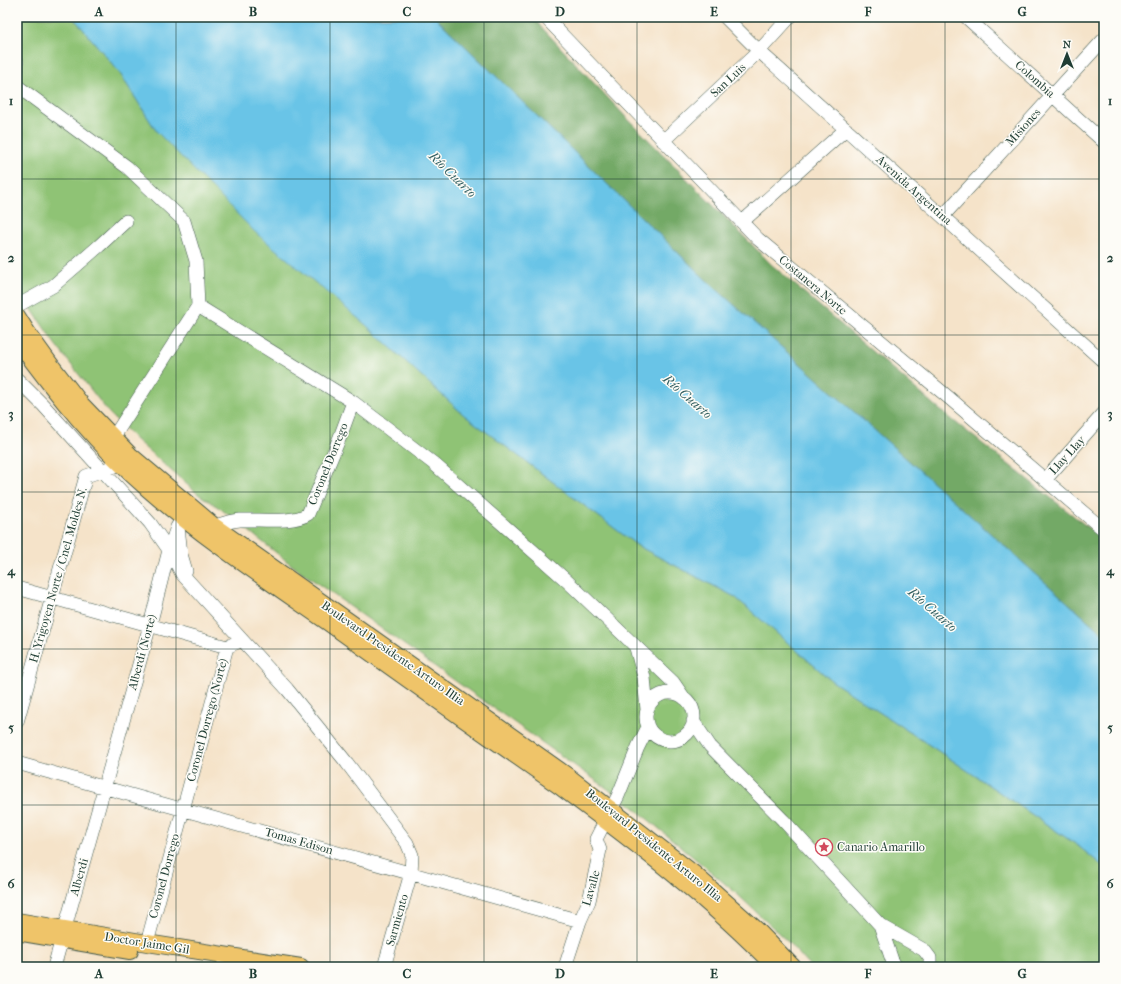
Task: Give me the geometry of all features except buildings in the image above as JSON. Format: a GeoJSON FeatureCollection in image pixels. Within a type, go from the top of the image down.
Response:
{"type":"FeatureCollection","features":[{"type":"Feature","properties":{"kind":"main road","name":"Boulevard Presidente Arturo Illia"},"geometry":{"type":"LineString","coordinates":[[17,316],[50,364],[81,404],[113,438],[126,460],[148,489],[181,522],[208,529]]}},
{"type":"Feature","properties":{"kind":"main road","name":"Boulevard Presidente Arturo Illia"},"geometry":{"type":"LineString","coordinates":[[17,340],[72,412],[208,529],[609,815],[693,873],[758,931],[793,967]]}},
{"type":"Feature","properties":{"kind":"main road","name":"Boulevard Presidente Arturo Illia"},"geometry":{"type":"LineString","coordinates":[[609,815],[750,940],[775,967]]}},
{"type":"Feature","properties":{"kind":"main road","name":"Doctor Jaime Gil"},"geometry":{"type":"LineString","coordinates":[[17,921],[62,935],[226,964],[301,967]]}},
{"type":"Feature","properties":{"kind":"main road","name":"Doctor Jaime Gil"},"geometry":{"type":"LineString","coordinates":[[17,932],[147,943],[226,964]]}},
{"type":"Feature","properties":{"kind":"street","name":"Costanera Norte"},"geometry":{"type":"LineString","coordinates":[[545,17],[758,239],[948,397],[1104,530]]}},
{"type":"Feature","properties":{"kind":"street","name":"Avenida Argentina"},"geometry":{"type":"LineString","coordinates":[[724,17],[759,51],[1104,362]]}},
{"type":"Feature","properties":{"kind":"street","name":"San Luis"},"geometry":{"type":"LineString","coordinates":[[663,141],[759,51],[790,17]]}},
{"type":"Feature","properties":{"kind":"street","name":"Colombia"},"geometry":{"type":"LineString","coordinates":[[966,17],[1104,142]]}},
{"type":"Feature","properties":{"kind":"street","name":"Misiones"},"geometry":{"type":"LineString","coordinates":[[943,216],[1104,39]]}},
{"type":"Feature","properties":{"kind":"street"},"geometry":{"type":"LineString","coordinates":[[17,62],[17,68]]}},
{"type":"Feature","properties":{"kind":"street"},"geometry":{"type":"LineString","coordinates":[[17,86],[127,167],[184,221],[196,261],[198,306],[113,438]]}},
{"type":"Feature","properties":{"kind":"street"},"geometry":{"type":"LineString","coordinates":[[742,222],[846,129]]}},
{"type":"Feature","properties":{"kind":"street"},"geometry":{"type":"LineString","coordinates":[[17,306],[53,286],[126,220]]}},
{"type":"Feature","properties":{"kind":"street"},"geometry":{"type":"LineString","coordinates":[[198,306],[353,402],[438,468],[567,581],[673,682],[692,708],[691,727],[682,738],[638,747]]}},
{"type":"Feature","properties":{"kind":"street","name":"Sarmiento"},"geometry":{"type":"LineString","coordinates":[[17,379],[43,405],[150,523],[169,550],[182,574],[292,695],[347,763],[407,843],[412,855],[411,873],[384,967]]}},
{"type":"Feature","properties":{"kind":"street","name":"Coronel Dorrego"},"geometry":{"type":"LineString","coordinates":[[208,529],[224,522],[239,520],[292,520],[301,518],[308,514],[353,402]]}},
{"type":"Feature","properties":{"kind":"street","name":"Llay Llay"},"geometry":{"type":"LineString","coordinates":[[1045,480],[1104,413]]}},
{"type":"Feature","properties":{"kind":"street","name":"H. Yrigoyen Norte / Cnel. Moldes N."},"geometry":{"type":"LineString","coordinates":[[17,722],[86,476],[102,471],[126,460]]}},
{"type":"Feature","properties":{"kind":"street"},"geometry":{"type":"LineString","coordinates":[[181,522],[181,554],[190,583]]}},
{"type":"Feature","properties":{"kind":"street","name":"Alberdi (Norte)"},"geometry":{"type":"LineString","coordinates":[[105,787],[150,625],[169,550],[181,522]]}},
{"type":"Feature","properties":{"kind":"street"},"geometry":{"type":"LineString","coordinates":[[17,588],[227,647]]}},
{"type":"Feature","properties":{"kind":"street","name":"Coronel Dorrego (Norte)"},"geometry":{"type":"LineString","coordinates":[[182,809],[227,647],[242,640]]}},
{"type":"Feature","properties":{"kind":"street"},"geometry":{"type":"LineString","coordinates":[[636,647],[644,677],[648,710]]}},
{"type":"Feature","properties":{"kind":"street"},"geometry":{"type":"LineString","coordinates":[[667,741],[653,734],[648,727],[646,716],[648,710],[651,703],[656,698],[663,695],[678,695],[684,698]]}},
{"type":"Feature","properties":{"kind":"street","name":"Lavalle"},"geometry":{"type":"LineString","coordinates":[[566,967],[580,921],[589,901],[598,864],[600,850],[596,839],[609,815],[648,727]]}},
{"type":"Feature","properties":{"kind":"street"},"geometry":{"type":"LineString","coordinates":[[691,727],[783,820],[880,925],[924,950],[930,958],[930,967]]}},
{"type":"Feature","properties":{"kind":"street","name":"Tomas Edison"},"geometry":{"type":"LineString","coordinates":[[17,763],[580,921]]}},
{"type":"Feature","properties":{"kind":"street","name":"Alberdi"},"geometry":{"type":"LineString","coordinates":[[54,967],[105,787]]}},
{"type":"Feature","properties":{"kind":"street","name":"Coronel Dorrego"},"geometry":{"type":"LineString","coordinates":[[147,943],[182,809]]}},
{"type":"Feature","properties":{"kind":"street"},"geometry":{"type":"LineString","coordinates":[[880,925],[892,960],[896,967]]}},
{"type":"Feature","properties":{"kind":"green space"},"geometry":{"type":"Polygon","coordinates":[[[17,17],[73,17],[119,72],[157,132],[464,415],[638,546],[735,597],[832,681],[1077,845],[1104,867],[1104,967],[811,967],[789,943],[735,892],[632,806],[293,566],[221,509],[198,494],[135,439],[110,414],[55,344],[17,287],[17,17]]]}},
{"type":"Feature","properties":{"kind":"green space"},"geometry":{"type":"Polygon","coordinates":[[[435,17],[532,17],[624,115],[772,265],[940,410],[1104,540],[1104,635],[705,279],[435,17]]]}},
{"type":"Feature","properties":{"kind":"water","name":"Río Cuarto"},"geometry":{"type":"Polygon","coordinates":[[[73,17],[435,17],[705,279],[1104,635],[1104,867],[1077,845],[832,681],[735,597],[638,546],[464,415],[366,325],[255,232],[157,132],[119,72],[73,17]]]}},
{"type":"Feature","properties":{"kind":"place","name":"Canario Amarillo"},"geometry":{"type":"Point","coordinates":[824,847]}}]}
